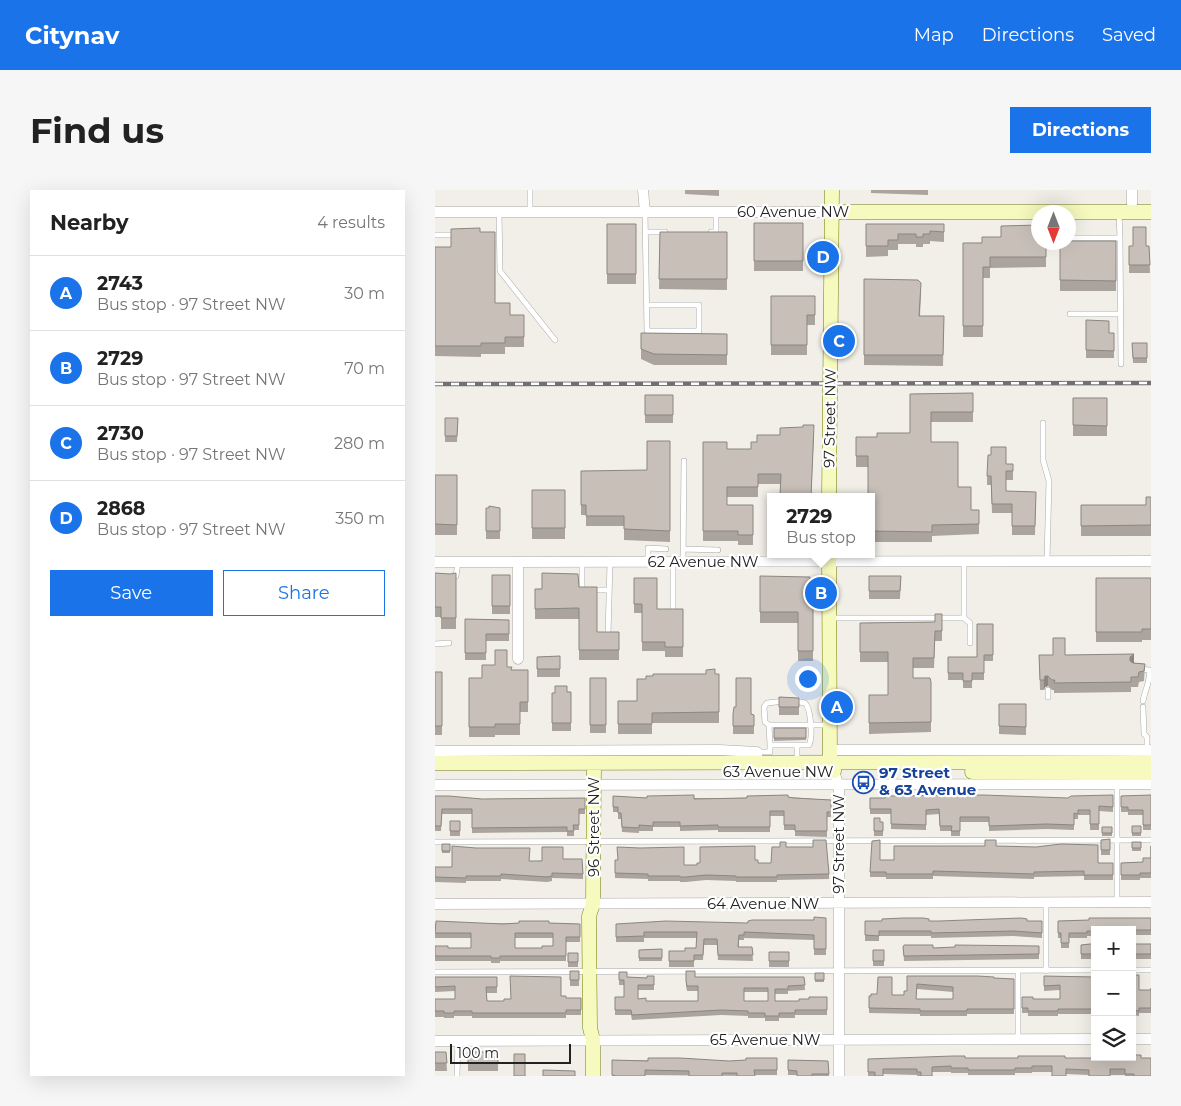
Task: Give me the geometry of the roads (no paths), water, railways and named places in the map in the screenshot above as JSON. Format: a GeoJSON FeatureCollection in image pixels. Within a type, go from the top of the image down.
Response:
{"type":"FeatureCollection","features":[{"type":"Feature","properties":{"kind":"main road","name":"97 Street NW"},"geometry":{"type":"LineString","coordinates":[[829,493],[831,190]]}},
{"type":"Feature","properties":{"kind":"main road","name":"60 Avenue NW"},"geometry":{"type":"LineString","coordinates":[[831,212],[1151,212]]}},
{"type":"Feature","properties":{"kind":"main road","name":"97 Street NW"},"geometry":{"type":"LineString","coordinates":[[829,558],[830,725],[833,767]]}},
{"type":"Feature","properties":{"kind":"main road","name":"63 Avenue NW"},"geometry":{"type":"LineString","coordinates":[[435,763],[503,757],[594,767],[718,756],[757,757],[833,767],[930,756],[1118,756],[1150,754]]}},
{"type":"Feature","properties":{"kind":"main road","name":"63 Avenue NW"},"geometry":{"type":"LineString","coordinates":[[435,772],[594,767],[833,767],[1151,773]]}},
{"type":"Feature","properties":{"kind":"main road","name":"96 Street NW"},"geometry":{"type":"LineString","coordinates":[[593,1076],[593,1040],[590,1028],[593,972],[589,916],[593,904],[594,767]]}},
{"type":"Feature","properties":{"kind":"street"},"geometry":{"type":"LineString","coordinates":[[643,190],[645,212]]}},
{"type":"Feature","properties":{"kind":"street"},"geometry":{"type":"LineString","coordinates":[[1125,212],[1131,190]]}},
{"type":"Feature","properties":{"kind":"street","name":"60 Avenue NW"},"geometry":{"type":"LineString","coordinates":[[435,212],[831,212]]}},
{"type":"Feature","properties":{"kind":"street","name":"62 Avenue NW"},"geometry":{"type":"LineString","coordinates":[[435,562],[678,562],[829,558],[965,562],[1151,562]]}},
{"type":"Feature","properties":{"kind":"street"},"geometry":{"type":"LineString","coordinates":[[518,562],[519,659]]}},
{"type":"Feature","properties":{"kind":"street","name":"63 Avenue NW"},"geometry":{"type":"LineString","coordinates":[[435,751],[503,757]]}},
{"type":"Feature","properties":{"kind":"street","name":"63 Avenue NW"},"geometry":{"type":"LineString","coordinates":[[435,785],[594,767]]}},
{"type":"Feature","properties":{"kind":"street","name":"63 Avenue NW"},"geometry":{"type":"LineString","coordinates":[[833,767],[1117,784],[1151,784]]}},
{"type":"Feature","properties":{"kind":"street","name":"97 Street NW"},"geometry":{"type":"LineString","coordinates":[[833,767],[839,841],[839,1076]]}},
{"type":"Feature","properties":{"kind":"street","name":"64 Avenue NW"},"geometry":{"type":"LineString","coordinates":[[435,904],[1151,902]]}},
{"type":"Feature","properties":{"kind":"street","name":"65 Avenue NW"},"geometry":{"type":"LineString","coordinates":[[435,1041],[1091,1039]]}},
{"type":"Feature","properties":{"kind":"street"},"geometry":{"type":"LineString","coordinates":[[1136,1039],[1151,1039]]}},
{"type":"Feature","properties":{"kind":"lane"},"geometry":{"type":"LineString","coordinates":[[530,190],[530,212]]}},
{"type":"Feature","properties":{"kind":"lane"},"geometry":{"type":"LineString","coordinates":[[499,212],[499,270],[555,340]]}},
{"type":"Feature","properties":{"kind":"lane"},"geometry":{"type":"LineString","coordinates":[[645,212],[647,331],[699,331],[699,305],[647,305]]}},
{"type":"Feature","properties":{"kind":"lane"},"geometry":{"type":"LineString","coordinates":[[707,232],[716,232],[716,212]]}},
{"type":"Feature","properties":{"kind":"lane"},"geometry":{"type":"LineString","coordinates":[[1121,364],[1120,238],[1125,212]]}},
{"type":"Feature","properties":{"kind":"lane"},"geometry":{"type":"LineString","coordinates":[[646,232],[672,232]]}},
{"type":"Feature","properties":{"kind":"lane"},"geometry":{"type":"LineString","coordinates":[[490,234],[499,234]]}},
{"type":"Feature","properties":{"kind":"lane"},"geometry":{"type":"LineString","coordinates":[[435,236],[462,235]]}},
{"type":"Feature","properties":{"kind":"lane"},"geometry":{"type":"LineString","coordinates":[[1076,238],[1120,238]]}},
{"type":"Feature","properties":{"kind":"lane"},"geometry":{"type":"LineString","coordinates":[[1070,314],[1121,314]]}},
{"type":"Feature","properties":{"kind":"lane"},"geometry":{"type":"LineString","coordinates":[[1043,423],[1043,460],[1049,481],[1047,562]]}},
{"type":"Feature","properties":{"kind":"lane"},"geometry":{"type":"LineString","coordinates":[[673,615],[678,562],[683,549],[684,461]]}},
{"type":"Feature","properties":{"kind":"lane"},"geometry":{"type":"LineString","coordinates":[[648,562],[648,548],[665,549]]}},
{"type":"Feature","properties":{"kind":"lane"},"geometry":{"type":"LineString","coordinates":[[683,549],[718,550]]}},
{"type":"Feature","properties":{"kind":"lane"},"geometry":{"type":"LineString","coordinates":[[443,580],[450,580],[457,576],[458,562]]}},
{"type":"Feature","properties":{"kind":"lane"},"geometry":{"type":"LineString","coordinates":[[582,562],[582,590],[609,590]]}},
{"type":"Feature","properties":{"kind":"lane"},"geometry":{"type":"LineString","coordinates":[[608,636],[610,562]]}},
{"type":"Feature","properties":{"kind":"lane"},"geometry":{"type":"LineString","coordinates":[[964,618],[965,562]]}},
{"type":"Feature","properties":{"kind":"lane"},"geometry":{"type":"LineString","coordinates":[[830,618],[964,618],[970,623],[970,643]]}},
{"type":"Feature","properties":{"kind":"lane"},"geometry":{"type":"LineString","coordinates":[[435,644],[449,643]]}},
{"type":"Feature","properties":{"kind":"lane"},"geometry":{"type":"LineString","coordinates":[[1134,669],[1149,670],[1150,674],[1150,682],[1145,688],[1143,704],[1144,734],[1147,737],[1150,754]]}},
{"type":"Feature","properties":{"kind":"lane"},"geometry":{"type":"LineString","coordinates":[[1047,697],[1048,690]]}},
{"type":"Feature","properties":{"kind":"lane"},"geometry":{"type":"LineString","coordinates":[[770,746],[780,743],[809,745],[811,741],[810,725],[808,706],[805,703],[798,701],[767,703],[764,707],[765,722],[769,725],[780,728],[790,724],[801,728],[810,725],[830,725]]}},
{"type":"Feature","properties":{"kind":"lane"},"geometry":{"type":"LineString","coordinates":[[790,724],[790,731]]}},
{"type":"Feature","properties":{"kind":"lane"},"geometry":{"type":"LineString","coordinates":[[757,757],[770,752],[769,725]]}},
{"type":"Feature","properties":{"kind":"lane"},"geometry":{"type":"LineString","coordinates":[[797,762],[800,743]]}},
{"type":"Feature","properties":{"kind":"lane"},"geometry":{"type":"LineString","coordinates":[[1117,784],[1117,902]]}},
{"type":"Feature","properties":{"kind":"lane"},"geometry":{"type":"LineString","coordinates":[[435,842],[1151,840]]}},
{"type":"Feature","properties":{"kind":"lane"},"geometry":{"type":"LineString","coordinates":[[1046,902],[1046,970]]}},
{"type":"Feature","properties":{"kind":"lane"},"geometry":{"type":"LineString","coordinates":[[435,972],[1091,970]]}},
{"type":"Feature","properties":{"kind":"lane"},"geometry":{"type":"LineString","coordinates":[[1136,970],[1151,970]]}},
{"type":"Feature","properties":{"kind":"lane"},"geometry":{"type":"LineString","coordinates":[[1018,971],[1018,1039]]}},
{"type":"Feature","properties":{"kind":"lane"},"geometry":{"type":"LineString","coordinates":[[457,1076],[458,1041]]}},
{"type":"Feature","properties":{"kind":"railway"},"geometry":{"type":"LineString","coordinates":[[435,384],[1151,383]]}},
{"type":"Feature","properties":{"kind":"place","name":"2868"},"geometry":{"type":"Point","coordinates":[823,257]}},
{"type":"Feature","properties":{"kind":"place","name":"2730"},"geometry":{"type":"Point","coordinates":[839,341]}},
{"type":"Feature","properties":{"kind":"place","name":"2729"},"geometry":{"type":"Point","coordinates":[821,593]}},
{"type":"Feature","properties":{"kind":"place","name":"2743"},"geometry":{"type":"Point","coordinates":[837,707]}},
{"type":"Feature","properties":{"kind":"place","name":"97 Street & 63 Avenue"},"geometry":{"type":"Point","coordinates":[863,782]}}]}
